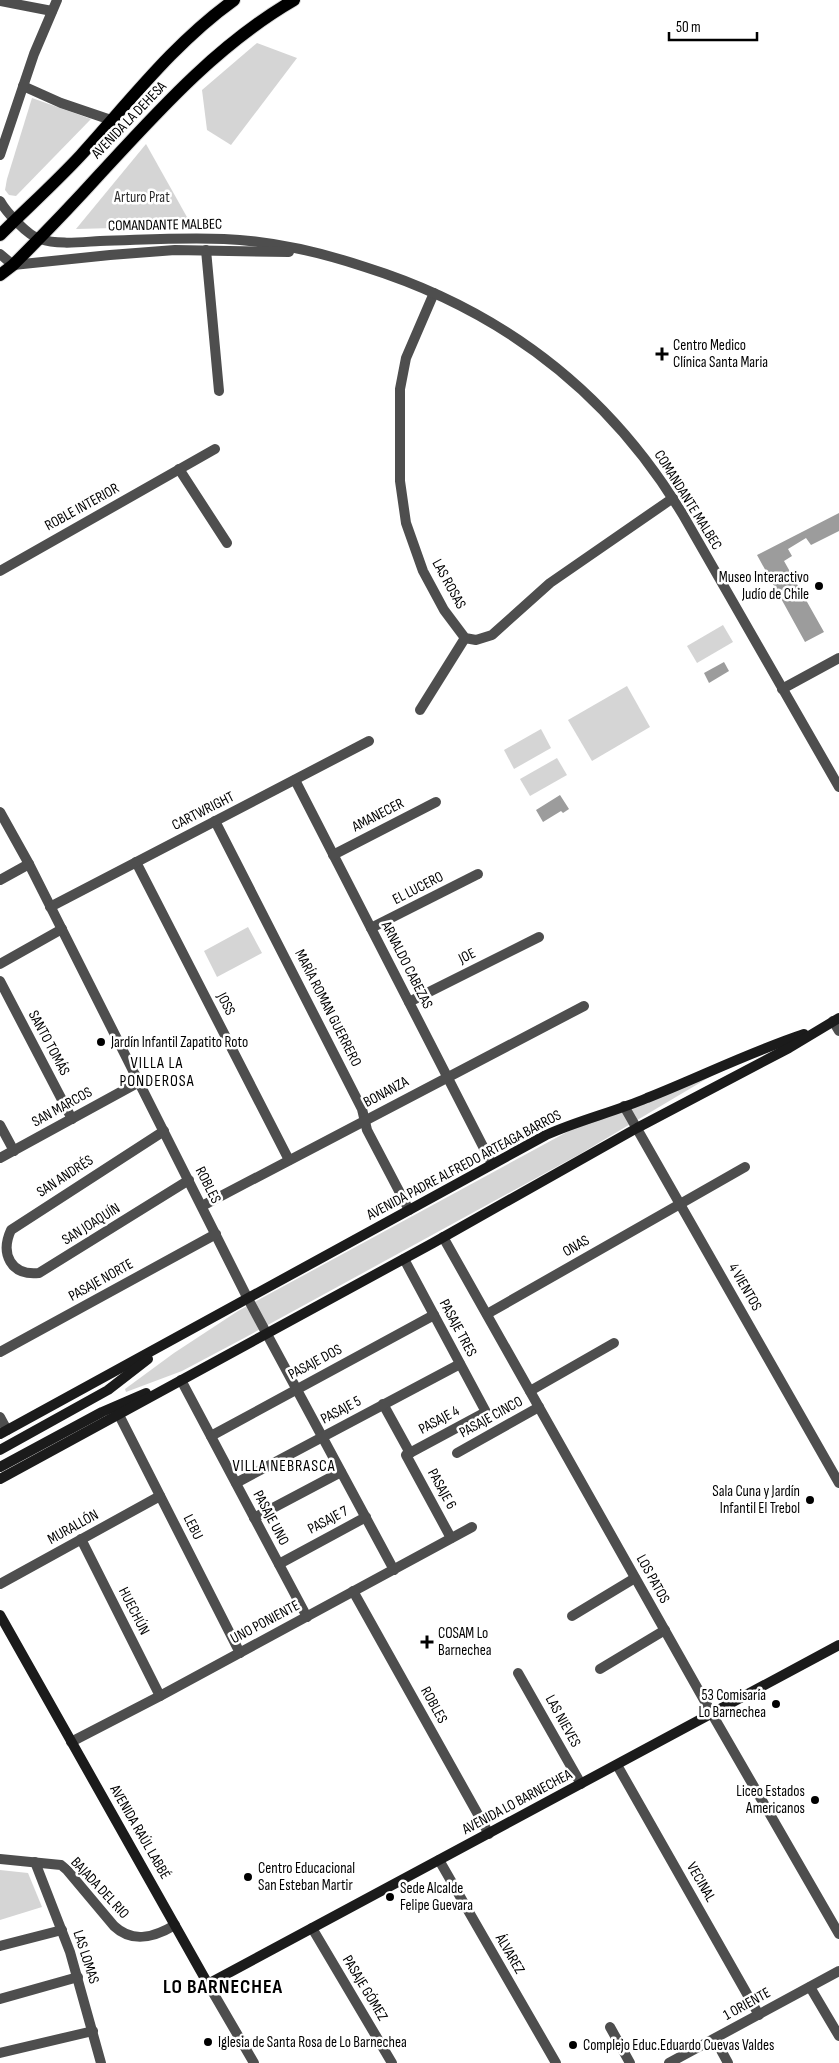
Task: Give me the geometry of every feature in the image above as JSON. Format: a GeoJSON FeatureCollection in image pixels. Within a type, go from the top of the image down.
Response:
{"type":"FeatureCollection","features":[{"type":"Feature","properties":{"kind":"main road","name":"AVENIDA LA DEHESA"},"geometry":{"type":"LineString","coordinates":[[0,235],[58,178],[173,53],[234,0]]}},
{"type":"Feature","properties":{"kind":"main road","name":"AVENIDA LA DEHESA"},"geometry":{"type":"LineString","coordinates":[[0,275],[14,265],[175,95],[229,44],[281,4],[294,0]]}},
{"type":"Feature","properties":{"kind":"main road","name":"AVENIDA PADRE ALFREDO ARTEAGA BARROS"},"geometry":{"type":"LineString","coordinates":[[0,1479],[443,1237],[637,1128],[752,1068],[836,1019]]}},
{"type":"Feature","properties":{"kind":"main road","name":"AVENIDA PADRE ALFREDO ARTEAGA BARROS"},"geometry":{"type":"LineString","coordinates":[[4,1432],[559,1128],[646,1099],[755,1051],[821,1028]]}},
{"type":"Feature","properties":{"kind":"main road","name":"AVENIDA PADRE ALFREDO ARTEAGA BARROS"},"geometry":{"type":"LineString","coordinates":[[0,1450],[108,1390],[161,1346]]}},
{"type":"Feature","properties":{"kind":"main road","name":"AVENIDA PADRE ALFREDO ARTEAGA BARROS"},"geometry":{"type":"LineString","coordinates":[[0,1467],[102,1412],[181,1380]]}},
{"type":"Feature","properties":{"kind":"main road","name":"AVENIDA RAÚL LABBÉ"},"geometry":{"type":"LineString","coordinates":[[0,1615],[208,1984]]}},
{"type":"Feature","properties":{"kind":"main road","name":"AVENIDA LO BARNECHEA"},"geometry":{"type":"LineString","coordinates":[[208,1984],[839,1645]]}},
{"type":"Feature","properties":{"kind":"street"},"geometry":{"type":"LineString","coordinates":[[0,156],[34,54],[57,0]]}},
{"type":"Feature","properties":{"kind":"street"},"geometry":{"type":"LineString","coordinates":[[0,1],[52,11]]}},
{"type":"Feature","properties":{"kind":"street"},"geometry":{"type":"LineString","coordinates":[[23,86],[61,103],[111,120]]}},
{"type":"Feature","properties":{"kind":"street"},"geometry":{"type":"LineString","coordinates":[[0,201],[15,221],[39,239]]}},
{"type":"Feature","properties":{"kind":"street","name":"COMANDANTE MALBEC"},"geometry":{"type":"LineString","coordinates":[[39,239],[68,242],[190,238],[277,244],[378,271],[434,293],[495,324],[558,368],[580,386],[621,428],[645,458],[673,498],[839,787]]}},
{"type":"Feature","properties":{"kind":"street","name":"COMANDANTE MALBEC"},"geometry":{"type":"LineString","coordinates":[[14,265],[132,253],[206,250],[320,254]]}},
{"type":"Feature","properties":{"kind":"street","name":"COMANDANTE MALBEC"},"geometry":{"type":"LineString","coordinates":[[206,250],[219,391]]}},
{"type":"Feature","properties":{"kind":"street"},"geometry":{"type":"LineString","coordinates":[[0,254],[14,265]]}},
{"type":"Feature","properties":{"kind":"street","name":"LAS ROSAS"},"geometry":{"type":"LineString","coordinates":[[434,293],[406,358],[401,382],[400,480],[406,523],[423,571],[444,610],[465,638]]}},
{"type":"Feature","properties":{"kind":"street","name":"ROBLE INTERIOR"},"geometry":{"type":"LineString","coordinates":[[0,570],[215,449]]}},
{"type":"Feature","properties":{"kind":"street"},"geometry":{"type":"LineString","coordinates":[[179,469],[227,543]]}},
{"type":"Feature","properties":{"kind":"street"},"geometry":{"type":"LineString","coordinates":[[420,710],[465,638],[476,640],[492,635],[550,583],[673,498]]}},
{"type":"Feature","properties":{"kind":"street"},"geometry":{"type":"LineString","coordinates":[[782,689],[839,658]]}},
{"type":"Feature","properties":{"kind":"street","name":"CARTWRIGHT"},"geometry":{"type":"LineString","coordinates":[[50,907],[369,741]]}},
{"type":"Feature","properties":{"kind":"street","name":"ARNALDO CABEZAS"},"geometry":{"type":"LineString","coordinates":[[295,780],[492,1164]]}},
{"type":"Feature","properties":{"kind":"street","name":"AMANECER"},"geometry":{"type":"LineString","coordinates":[[334,855],[436,802]]}},
{"type":"Feature","properties":{"kind":"street","name":"ROBLES"},"geometry":{"type":"LineString","coordinates":[[0,812],[29,864],[248,1299],[394,1570]]}},
{"type":"Feature","properties":{"kind":"street","name":"MARÍA ROMAN GUERRERO"},"geometry":{"type":"LineString","coordinates":[[216,821],[362,1109],[367,1130],[409,1210]]}},
{"type":"Feature","properties":{"kind":"street","name":"JOSS"},"geometry":{"type":"LineString","coordinates":[[136,862],[288,1160]]}},
{"type":"Feature","properties":{"kind":"street"},"geometry":{"type":"LineString","coordinates":[[0,880],[29,864]]}},
{"type":"Feature","properties":{"kind":"street","name":"EL LUCERO"},"geometry":{"type":"LineString","coordinates":[[371,928],[478,874]]}},
{"type":"Feature","properties":{"kind":"street"},"geometry":{"type":"LineString","coordinates":[[0,964],[62,929]]}},
{"type":"Feature","properties":{"kind":"street","name":"JOE"},"geometry":{"type":"LineString","coordinates":[[409,1002],[539,937]]}},
{"type":"Feature","properties":{"kind":"street","name":"SANTO TOMÁS"},"geometry":{"type":"LineString","coordinates":[[0,981],[72,1119]]}},
{"type":"Feature","properties":{"kind":"street","name":"BONANZA"},"geometry":{"type":"LineString","coordinates":[[202,1206],[584,1006]]}},
{"type":"Feature","properties":{"kind":"street"},"geometry":{"type":"LineString","coordinates":[[836,1019],[839,1031]]}},
{"type":"Feature","properties":{"kind":"street","name":"SAN MARCOS"},"geometry":{"type":"LineString","coordinates":[[0,1158],[139,1082]]}},
{"type":"Feature","properties":{"kind":"street","name":"4 VIENTOS"},"geometry":{"type":"LineString","coordinates":[[624,1106],[839,1483]]}},
{"type":"Feature","properties":{"kind":"street"},"geometry":{"type":"LineString","coordinates":[[0,1126],[14,1151]]}},
{"type":"Feature","properties":{"kind":"street","name":"SAN ANDRÉS"},"geometry":{"type":"LineString","coordinates":[[7,1261],[4,1253],[5,1245],[7,1235],[11,1230],[164,1131]]}},
{"type":"Feature","properties":{"kind":"street","name":"ONAS"},"geometry":{"type":"LineString","coordinates":[[487,1314],[745,1167]]}},
{"type":"Feature","properties":{"kind":"street","name":"SAN JOAQUÍN"},"geometry":{"type":"LineString","coordinates":[[7,1261],[18,1270],[28,1274],[39,1273],[189,1180]]}},
{"type":"Feature","properties":{"kind":"street","name":"PASAJE NORTE"},"geometry":{"type":"LineString","coordinates":[[0,1352],[216,1234]]}},
{"type":"Feature","properties":{"kind":"street","name":"LOS PATOS"},"geometry":{"type":"LineString","coordinates":[[443,1237],[712,1714],[839,1934]]}},
{"type":"Feature","properties":{"kind":"street","name":"PASAJE TRES"},"geometry":{"type":"LineString","coordinates":[[404,1258],[486,1412]]}},
{"type":"Feature","properties":{"kind":"street","name":"PASAJE DOS"},"geometry":{"type":"LineString","coordinates":[[211,1436],[434,1315]]}},
{"type":"Feature","properties":{"kind":"street"},"geometry":{"type":"LineString","coordinates":[[530,1391],[614,1343]]}},
{"type":"Feature","properties":{"kind":"street","name":"PASAJE 5"},"geometry":{"type":"LineString","coordinates":[[236,1483],[460,1364]]}},
{"type":"Feature","properties":{"kind":"street","name":"PASAJE UNO"},"geometry":{"type":"LineString","coordinates":[[181,1380],[307,1617]]}},
{"type":"Feature","properties":{"kind":"street","name":"PASAJE 6"},"geometry":{"type":"LineString","coordinates":[[383,1404],[451,1538]]}},
{"type":"Feature","properties":{"kind":"street","name":"PASAJE CINCO"},"geometry":{"type":"LineString","coordinates":[[456,1453],[539,1407]]}},
{"type":"Feature","properties":{"kind":"street","name":"PASAJE 4"},"geometry":{"type":"LineString","coordinates":[[408,1454],[486,1412]]}},
{"type":"Feature","properties":{"kind":"street","name":"LEBU"},"geometry":{"type":"LineString","coordinates":[[119,1414],[240,1653]]}},
{"type":"Feature","properties":{"kind":"street"},"geometry":{"type":"LineString","coordinates":[[0,1417],[4,1432]]}},
{"type":"Feature","properties":{"kind":"street"},"geometry":{"type":"LineString","coordinates":[[254,1518],[341,1472]]}},
{"type":"Feature","properties":{"kind":"street","name":"MURALLÓN"},"geometry":{"type":"LineString","coordinates":[[0,1584],[160,1496]]}},
{"type":"Feature","properties":{"kind":"street","name":"PASAJE 7"},"geometry":{"type":"LineString","coordinates":[[279,1564],[366,1517]]}},
{"type":"Feature","properties":{"kind":"street","name":"UNO PONIENTE"},"geometry":{"type":"LineString","coordinates":[[72,1742],[472,1527]]}},
{"type":"Feature","properties":{"kind":"street","name":"HUECHÚN"},"geometry":{"type":"LineString","coordinates":[[81,1539],[160,1696]]}},
{"type":"Feature","properties":{"kind":"street"},"geometry":{"type":"LineString","coordinates":[[572,1616],[635,1578]]}},
{"type":"Feature","properties":{"kind":"street","name":"ROBLES"},"geometry":{"type":"LineString","coordinates":[[353,1591],[489,1834]]}},
{"type":"Feature","properties":{"kind":"street"},"geometry":{"type":"LineString","coordinates":[[600,1669],[665,1630]]}},
{"type":"Feature","properties":{"kind":"street","name":"LAS NIEVES"},"geometry":{"type":"LineString","coordinates":[[518,1673],[581,1784]]}},
{"type":"Feature","properties":{"kind":"street","name":"VECINAL"},"geometry":{"type":"LineString","coordinates":[[617,1765],[759,2015]]}},
{"type":"Feature","properties":{"kind":"street","name":"BAJADA DEL RIO"},"geometry":{"type":"LineString","coordinates":[[0,1859],[54,1863],[67,1870],[121,1932],[130,1936],[160,1934],[175,1925]]}},
{"type":"Feature","properties":{"kind":"street","name":"ÁLVAREZ"},"geometry":{"type":"LineString","coordinates":[[439,1860],[556,2063]]}},
{"type":"Feature","properties":{"kind":"street","name":"LAS LOMAS"},"geometry":{"type":"LineString","coordinates":[[35,1862],[78,1977],[101,2063]]}},
{"type":"Feature","properties":{"kind":"street","name":"PASAJE GÓMEZ"},"geometry":{"type":"LineString","coordinates":[[312,1928],[392,2063]]}},
{"type":"Feature","properties":{"kind":"street"},"geometry":{"type":"LineString","coordinates":[[0,1946],[62,1930]]}},
{"type":"Feature","properties":{"kind":"street","name":"1 ORIENTE"},"geometry":{"type":"LineString","coordinates":[[669,2063],[839,1971]]}},
{"type":"Feature","properties":{"kind":"street"},"geometry":{"type":"LineString","coordinates":[[0,1998],[78,1977]]}},
{"type":"Feature","properties":{"kind":"street","name":"AVENIDA RAÚL LABBÉ"},"geometry":{"type":"LineString","coordinates":[[208,1984],[254,2063]]}},
{"type":"Feature","properties":{"kind":"street"},"geometry":{"type":"LineString","coordinates":[[810,1986],[839,2036]]}},
{"type":"Feature","properties":{"kind":"street"},"geometry":{"type":"LineString","coordinates":[[610,2027],[630,2063]]}},
{"type":"Feature","properties":{"kind":"street"},"geometry":{"type":"LineString","coordinates":[[0,2053],[93,2031]]}},
{"type":"Feature","properties":{"kind":"street"},"geometry":{"type":"LineString","coordinates":[[714,2039],[728,2063]]}},
{"type":"Feature","properties":{"kind":"green space"},"geometry":{"type":"Polygon","coordinates":[[[257,43],[297,58],[231,145],[207,130],[202,90],[257,43]]]}},
{"type":"Feature","properties":{"kind":"green space"},"geometry":{"type":"Polygon","coordinates":[[[32,98],[91,119],[16,196],[9,195],[5,190],[7,179],[32,98]]]}},
{"type":"Feature","properties":{"kind":"green space","name":"Arturo Prat"},"geometry":{"type":"Polygon","coordinates":[[[146,144],[192,226],[76,229],[146,144]]]}},
{"type":"Feature","properties":{"kind":"green space"},"geometry":{"type":"Polygon","coordinates":[[[723,625],[733,642],[697,663],[687,646],[723,625]]]}},
{"type":"Feature","properties":{"kind":"green space"},"geometry":{"type":"Polygon","coordinates":[[[627,686],[650,727],[592,761],[568,720],[627,686]]]}},
{"type":"Feature","properties":{"kind":"green space"},"geometry":{"type":"Polygon","coordinates":[[[541,729],[551,748],[514,769],[504,750],[541,729]]]}},
{"type":"Feature","properties":{"kind":"green space"},"geometry":{"type":"Polygon","coordinates":[[[557,758],[567,775],[530,796],[520,779],[557,758]]]}},
{"type":"Feature","properties":{"kind":"green space"},"geometry":{"type":"Polygon","coordinates":[[[248,927],[262,953],[217,977],[204,951],[248,927]]]}},
{"type":"Feature","properties":{"kind":"green space"},"geometry":{"type":"Polygon","coordinates":[[[713,1075],[580,1154],[246,1337],[182,1371],[126,1392],[125,1389],[174,1353],[238,1311],[578,1126],[713,1075]]]}},
{"type":"Feature","properties":{"kind":"green space"},"geometry":{"type":"Polygon","coordinates":[[[0,1870],[28,1873],[42,1907],[0,1920],[0,1870]]]}},
{"type":"Feature","properties":{"kind":"shaded area"},"geometry":{"type":"Polygon","coordinates":[[[839,513],[839,531],[811,545],[806,538],[788,549],[792,556],[784,561],[824,632],[805,642],[757,555],[839,513]]]}},
{"type":"Feature","properties":{"kind":"shaded area"},"geometry":{"type":"Polygon","coordinates":[[[724,662],[729,671],[709,683],[704,673],[724,662]]]}},
{"type":"Feature","properties":{"kind":"shaded area"},"geometry":{"type":"Polygon","coordinates":[[[560,795],[569,809],[563,813],[561,811],[543,822],[536,810],[560,795]]]}},
{"type":"Feature","properties":{"kind":"place","name":"Centro Medico Clínica Santa Maria"},"geometry":{"type":"Point","coordinates":[662,354]}},
{"type":"Feature","properties":{"kind":"place","name":"Museo Interactivo Judío de Chile"},"geometry":{"type":"Point","coordinates":[819,586]}},
{"type":"Feature","properties":{"kind":"place","name":"Jardín Infantil Zapatito Roto"},"geometry":{"type":"Point","coordinates":[101,1042]}},
{"type":"Feature","properties":{"kind":"place","name":"Sala Cuna y Jardín Infantil El Trebol"},"geometry":{"type":"Point","coordinates":[810,1500]}},
{"type":"Feature","properties":{"kind":"place","name":"COSAM Lo Barnechea"},"geometry":{"type":"Point","coordinates":[427,1642]}},
{"type":"Feature","properties":{"kind":"place","name":"53 Comisaría Lo Barnechea"},"geometry":{"type":"Point","coordinates":[776,1704]}},
{"type":"Feature","properties":{"kind":"place","name":"Liceo Estados Americanos"},"geometry":{"type":"Point","coordinates":[815,1800]}},
{"type":"Feature","properties":{"kind":"place","name":"Centro Educacional San Esteban Martir"},"geometry":{"type":"Point","coordinates":[248,1877]}},
{"type":"Feature","properties":{"kind":"place","name":"Sede Alcalde Felipe Guevara"},"geometry":{"type":"Point","coordinates":[390,1897]}},
{"type":"Feature","properties":{"kind":"place","name":"Iglesia de Santa Rosa de Lo Barnechea"},"geometry":{"type":"Point","coordinates":[208,2042]}},
{"type":"Feature","properties":{"kind":"place","name":"Complejo Educ.Eduardo Cuevas Valdes"},"geometry":{"type":"Point","coordinates":[573,2045]}},
{"type":"Feature","properties":{"kind":"district","name":"VILLA LA PONDEROSA"},"geometry":{"type":"Point","coordinates":[157,1072]}},
{"type":"Feature","properties":{"kind":"district","name":"VILLA NEBRASCA"},"geometry":{"type":"Point","coordinates":[284,1466]}},
{"type":"Feature","properties":{"kind":"district","name":"LO BARNECHEA"},"geometry":{"type":"Point","coordinates":[223,1987]}}]}
